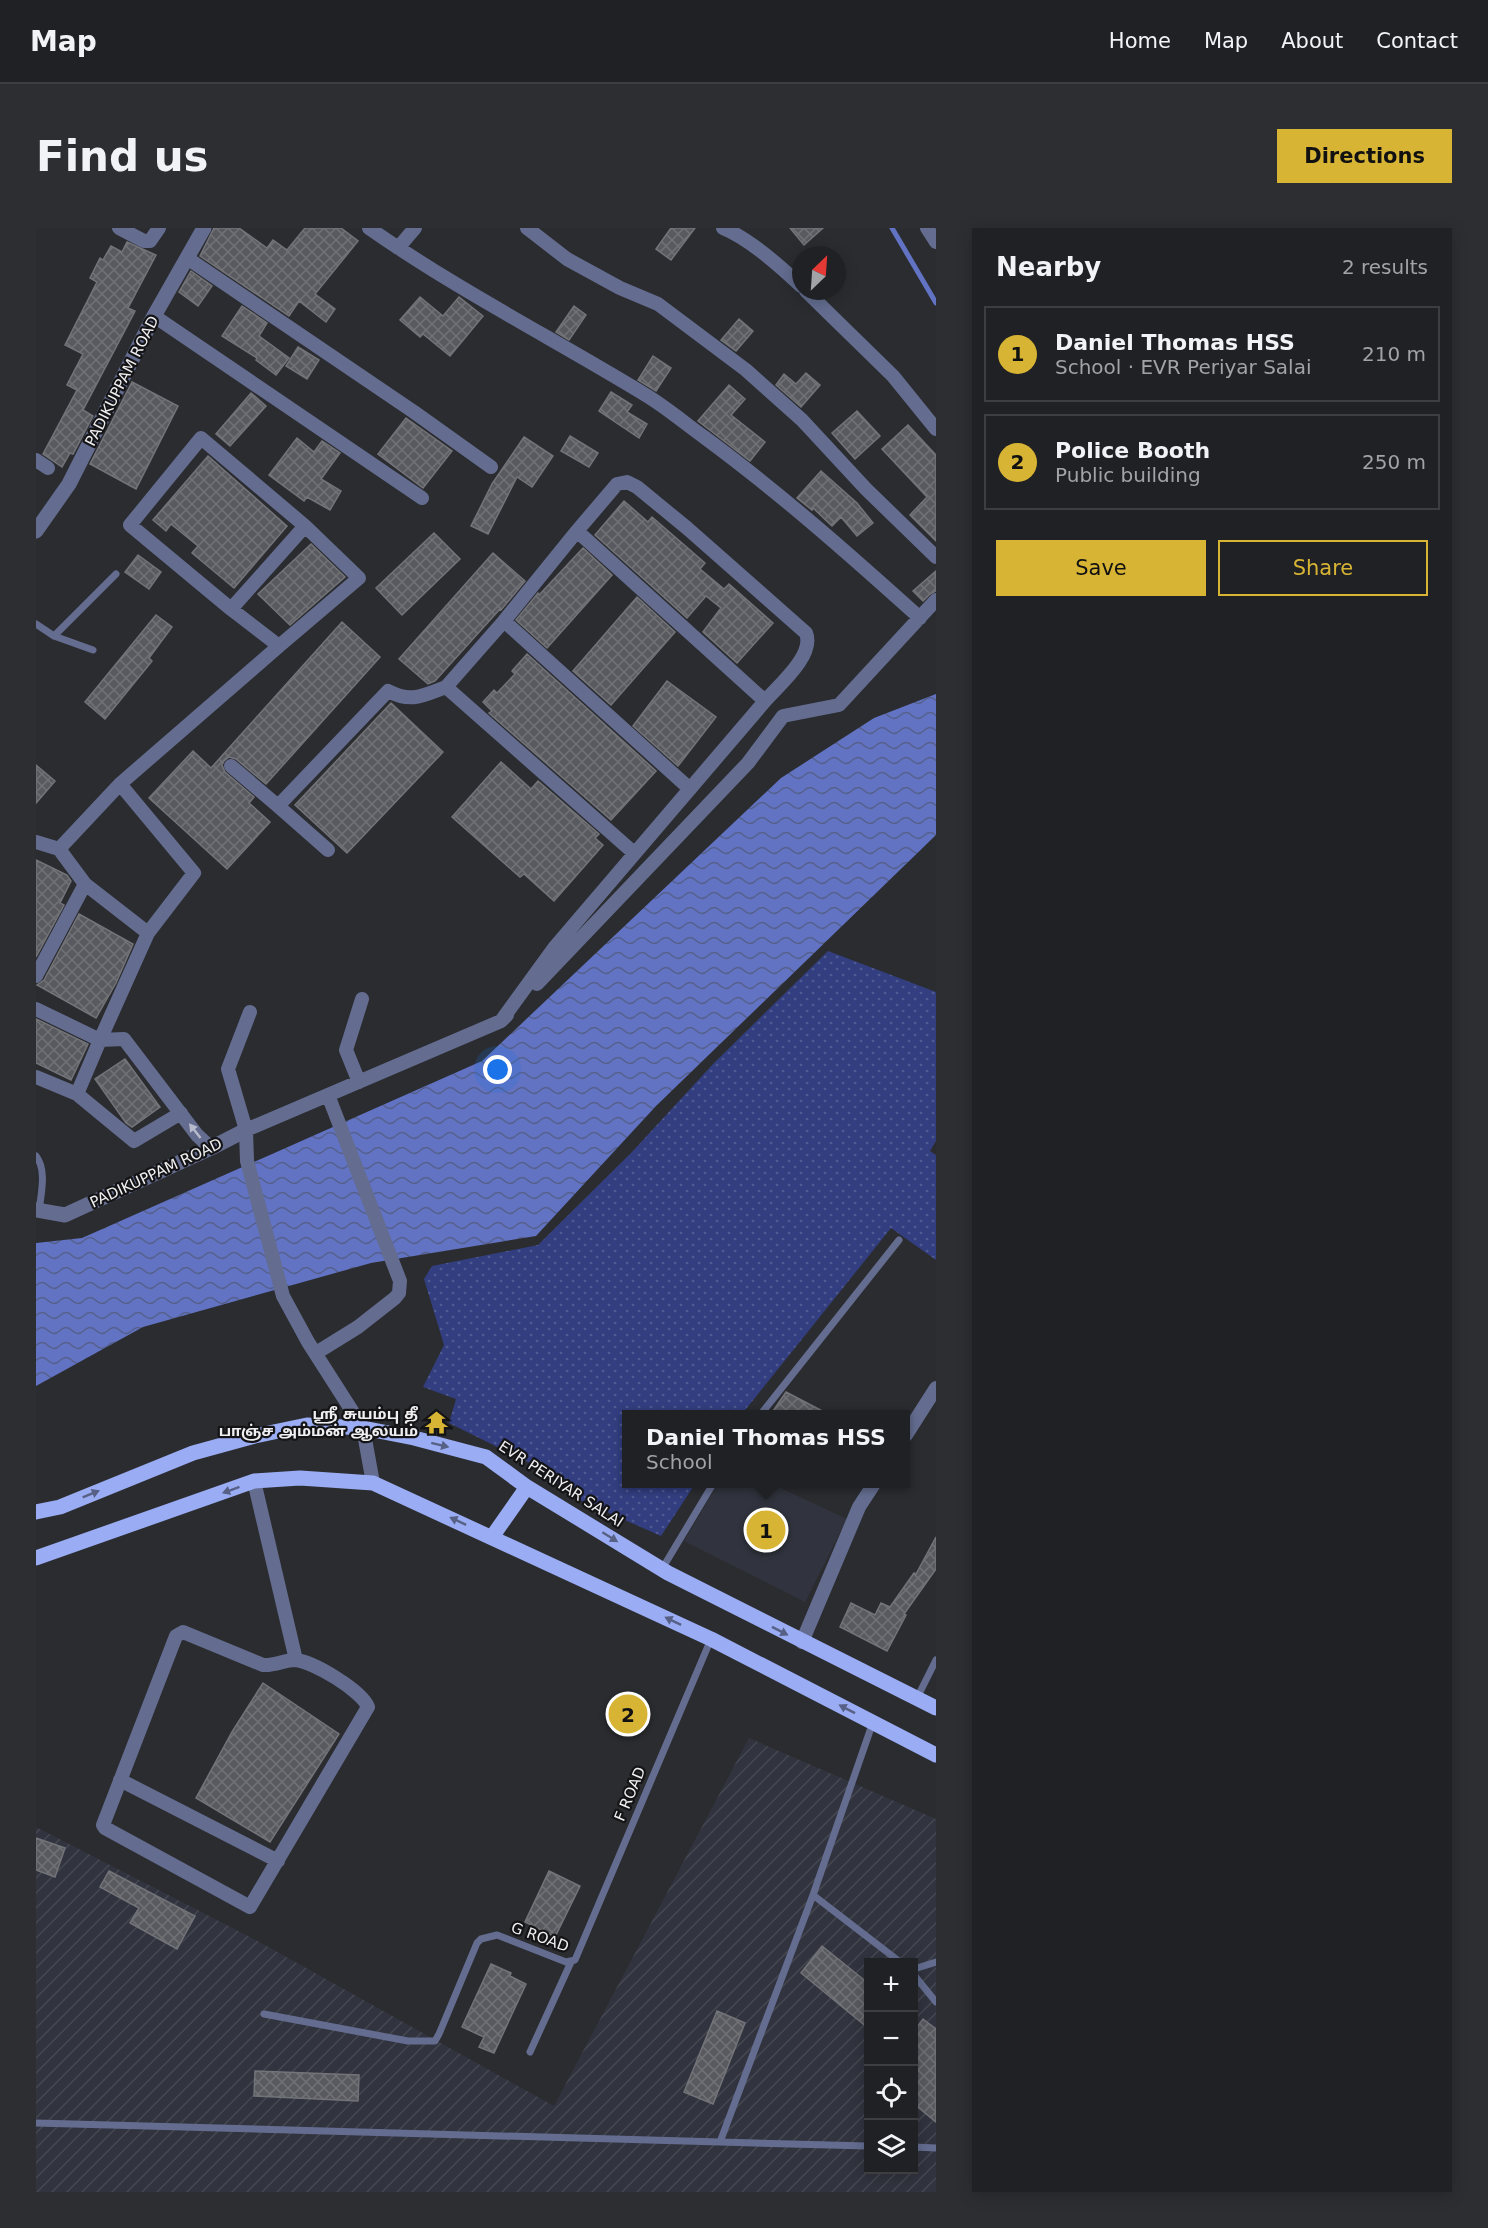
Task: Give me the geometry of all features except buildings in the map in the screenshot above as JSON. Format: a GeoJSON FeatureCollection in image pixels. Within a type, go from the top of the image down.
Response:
{"type":"FeatureCollection","features":[{"type":"Feature","properties":{"kind":"main road","name":"EVR PERIYAR SALAI"},"geometry":{"type":"LineString","coordinates":[[36,1512],[60,1507],[193,1453],[255,1436],[307,1425],[363,1428],[486,1457],[527,1486],[662,1569],[936,1708]]}},
{"type":"Feature","properties":{"kind":"main road"},"geometry":{"type":"LineString","coordinates":[[36,1558],[254,1481],[300,1478],[372,1483],[711,1639],[936,1755]]}},
{"type":"Feature","properties":{"kind":"main road"},"geometry":{"type":"LineString","coordinates":[[492,1537],[527,1486]]}},
{"type":"Feature","properties":{"kind":"street"},"geometry":{"type":"LineString","coordinates":[[119,228],[144,241],[150,241],[159,228]]}},
{"type":"Feature","properties":{"kind":"street","name":"PADIKUPPAM ROAD"},"geometry":{"type":"LineString","coordinates":[[37,527],[69,484],[154,316],[204,228]]}},
{"type":"Feature","properties":{"kind":"street"},"geometry":{"type":"LineString","coordinates":[[369,228],[565,349],[651,398],[809,519],[920,618]]}},
{"type":"Feature","properties":{"kind":"street"},"geometry":{"type":"LineString","coordinates":[[398,248],[415,228]]}},
{"type":"Feature","properties":{"kind":"street"},"geometry":{"type":"LineString","coordinates":[[527,228],[567,259],[620,288],[658,304],[746,370],[802,420],[866,489],[936,557]]}},
{"type":"Feature","properties":{"kind":"street"},"geometry":{"type":"LineString","coordinates":[[723,228],[734,233],[792,278]]}},
{"type":"Feature","properties":{"kind":"street"},"geometry":{"type":"LineString","coordinates":[[927,228],[936,242]]}},
{"type":"Feature","properties":{"kind":"street"},"geometry":{"type":"LineString","coordinates":[[187,258],[414,412],[490,467]]}},
{"type":"Feature","properties":{"kind":"street"},"geometry":{"type":"LineString","coordinates":[[815,300],[893,376],[936,429]]}},
{"type":"Feature","properties":{"kind":"street"},"geometry":{"type":"LineString","coordinates":[[154,316],[422,498]]}},
{"type":"Feature","properties":{"kind":"street"},"geometry":{"type":"LineString","coordinates":[[59,849],[120,784],[359,578],[305,526],[201,438],[130,525],[279,646]]}},
{"type":"Feature","properties":{"kind":"street"},"geometry":{"type":"LineString","coordinates":[[278,806],[388,691],[409,699],[446,687],[504,621],[617,484],[627,482],[637,487],[806,633],[809,640],[806,654],[554,948],[501,1021]]}},
{"type":"Feature","properties":{"kind":"street"},"geometry":{"type":"LineString","coordinates":[[231,609],[305,526]]}},
{"type":"Feature","properties":{"kind":"street"},"geometry":{"type":"LineString","coordinates":[[577,531],[765,701]]}},
{"type":"Feature","properties":{"kind":"street"},"geometry":{"type":"LineString","coordinates":[[250,1012],[228,1069],[246,1130],[501,1021],[748,763],[783,716],[839,705],[936,600]]}},
{"type":"Feature","properties":{"kind":"street"},"geometry":{"type":"LineString","coordinates":[[504,621],[690,789]]}},
{"type":"Feature","properties":{"kind":"street"},"geometry":{"type":"LineString","coordinates":[[446,687],[634,854]]}},
{"type":"Feature","properties":{"kind":"street"},"geometry":{"type":"LineString","coordinates":[[231,766],[328,850]]}},
{"type":"Feature","properties":{"kind":"street"},"geometry":{"type":"LineString","coordinates":[[77,1094],[148,933],[194,873],[120,784]]}},
{"type":"Feature","properties":{"kind":"street"},"geometry":{"type":"LineString","coordinates":[[36,842],[59,849],[85,884],[148,933]]}},
{"type":"Feature","properties":{"kind":"street"},"geometry":{"type":"LineString","coordinates":[[36,976],[85,884]]}},
{"type":"Feature","properties":{"kind":"street"},"geometry":{"type":"LineString","coordinates":[[358,1082],[346,1050],[362,999]]}},
{"type":"Feature","properties":{"kind":"street"},"geometry":{"type":"LineString","coordinates":[[36,1009],[100,1040],[124,1039],[203,1142],[211,1148]]}},
{"type":"Feature","properties":{"kind":"street"},"geometry":{"type":"LineString","coordinates":[[36,1077],[77,1094],[135,1141],[180,1113]]}},
{"type":"Feature","properties":{"kind":"street"},"geometry":{"type":"LineString","coordinates":[[316,1353],[366,1322],[399,1293],[400,1281],[328,1095]]}},
{"type":"Feature","properties":{"kind":"street","name":"PADIKUPPAM ROAD"},"geometry":{"type":"LineString","coordinates":[[37,1211],[65,1215],[246,1130],[247,1161],[283,1296],[363,1428]]}},
{"type":"Feature","properties":{"kind":"street"},"geometry":{"type":"LineString","coordinates":[[910,1429],[936,1388]]}},
{"type":"Feature","properties":{"kind":"street"},"geometry":{"type":"LineString","coordinates":[[363,1428],[372,1483]]}},
{"type":"Feature","properties":{"kind":"street"},"geometry":{"type":"LineString","coordinates":[[254,1481],[296,1660]]}},
{"type":"Feature","properties":{"kind":"street"},"geometry":{"type":"LineString","coordinates":[[802,1642],[859,1507],[871,1488]]}},
{"type":"Feature","properties":{"kind":"street"},"geometry":{"type":"LineString","coordinates":[[179,1633],[186,1633],[263,1665],[273,1666],[296,1660],[336,1677],[364,1700],[368,1707],[252,1906],[248,1906],[104,1827],[103,1823],[179,1633]]}},
{"type":"Feature","properties":{"kind":"street"},"geometry":{"type":"LineString","coordinates":[[120,1780],[278,1861]]}},
{"type":"Feature","properties":{"kind":"lane"},"geometry":{"type":"LineString","coordinates":[[54,636],[116,574]]}},
{"type":"Feature","properties":{"kind":"lane"},"geometry":{"type":"LineString","coordinates":[[36,624],[54,636],[93,650]]}},
{"type":"Feature","properties":{"kind":"lane"},"geometry":{"type":"LineString","coordinates":[[36,1156],[41,1162],[42,1177],[37,1211]]}},
{"type":"Feature","properties":{"kind":"lane"},"geometry":{"type":"LineString","coordinates":[[764,1410],[899,1240]]}},
{"type":"Feature","properties":{"kind":"lane"},"geometry":{"type":"LineString","coordinates":[[662,1569],[711,1488]]}},
{"type":"Feature","properties":{"kind":"lane","name":"F ROAD"},"geometry":{"type":"LineString","coordinates":[[530,2052],[573,1961],[711,1639]]}},
{"type":"Feature","properties":{"kind":"lane"},"geometry":{"type":"LineString","coordinates":[[917,1699],[936,1660]]}},
{"type":"Feature","properties":{"kind":"lane"},"geometry":{"type":"LineString","coordinates":[[720,2142],[813,1895],[873,1722]]}},
{"type":"Feature","properties":{"kind":"lane"},"geometry":{"type":"LineString","coordinates":[[813,1895],[895,1958]]}},
{"type":"Feature","properties":{"kind":"lane","name":"G ROAD"},"geometry":{"type":"LineString","coordinates":[[264,2014],[408,2041],[435,2040],[477,1943],[481,1939],[497,1935],[566,1962],[573,1961]]}},
{"type":"Feature","properties":{"kind":"lane"},"geometry":{"type":"LineString","coordinates":[[918,1968],[936,1962]]}},
{"type":"Feature","properties":{"kind":"lane"},"geometry":{"type":"LineString","coordinates":[[918,1980],[936,2002]]}},
{"type":"Feature","properties":{"kind":"lane"},"geometry":{"type":"LineString","coordinates":[[36,2123],[864,2146]]}},
{"type":"Feature","properties":{"kind":"lane"},"geometry":{"type":"LineString","coordinates":[[918,2147],[936,2148]]}},
{"type":"Feature","properties":{"kind":"shaded area"},"geometry":{"type":"Polygon","coordinates":[[[828,951],[936,992],[936,1141],[930,1151],[936,1155],[936,1260],[891,1228],[745,1410],[622,1410],[622,1488],[692,1488],[661,1536],[575,1498],[538,1467],[449,1423],[456,1399],[423,1387],[444,1345],[424,1279],[432,1266],[538,1245],[632,1152],[714,1063],[828,951]]]}},
{"type":"Feature","properties":{"kind":"shaded area"},"geometry":{"type":"Polygon","coordinates":[[[716,1488],[781,1488],[847,1519],[805,1602],[684,1541],[716,1488]]]}},
{"type":"Feature","properties":{"kind":"shaded area"},"geometry":{"type":"Polygon","coordinates":[[[749,1738],[936,1819],[936,2192],[36,2192],[36,1827],[252,1938],[554,2106],[749,1738]]]}},
{"type":"Feature","properties":{"kind":"water"},"geometry":{"type":"Polygon","coordinates":[[[936,694],[936,835],[656,1106],[536,1236],[371,1263],[143,1327],[36,1386],[36,1243],[82,1238],[482,1061],[781,778],[874,718],[936,694]]]}},
{"type":"Feature","properties":{"kind":"waterway"},"geometry":{"type":"LineString","coordinates":[[892,228],[936,303]]}},
{"type":"Feature","properties":{"kind":"place","name":"ஶ்ரீ சுயம்பு தீ பாஞ்ச அம்மன் ஆலயம்"},"geometry":{"type":"Point","coordinates":[436,1423]}},
{"type":"Feature","properties":{"kind":"place","name":"Daniel Thomas HSS"},"geometry":{"type":"Point","coordinates":[766,1530]}},
{"type":"Feature","properties":{"kind":"place","name":"Police Booth"},"geometry":{"type":"Point","coordinates":[628,1714]}}]}
